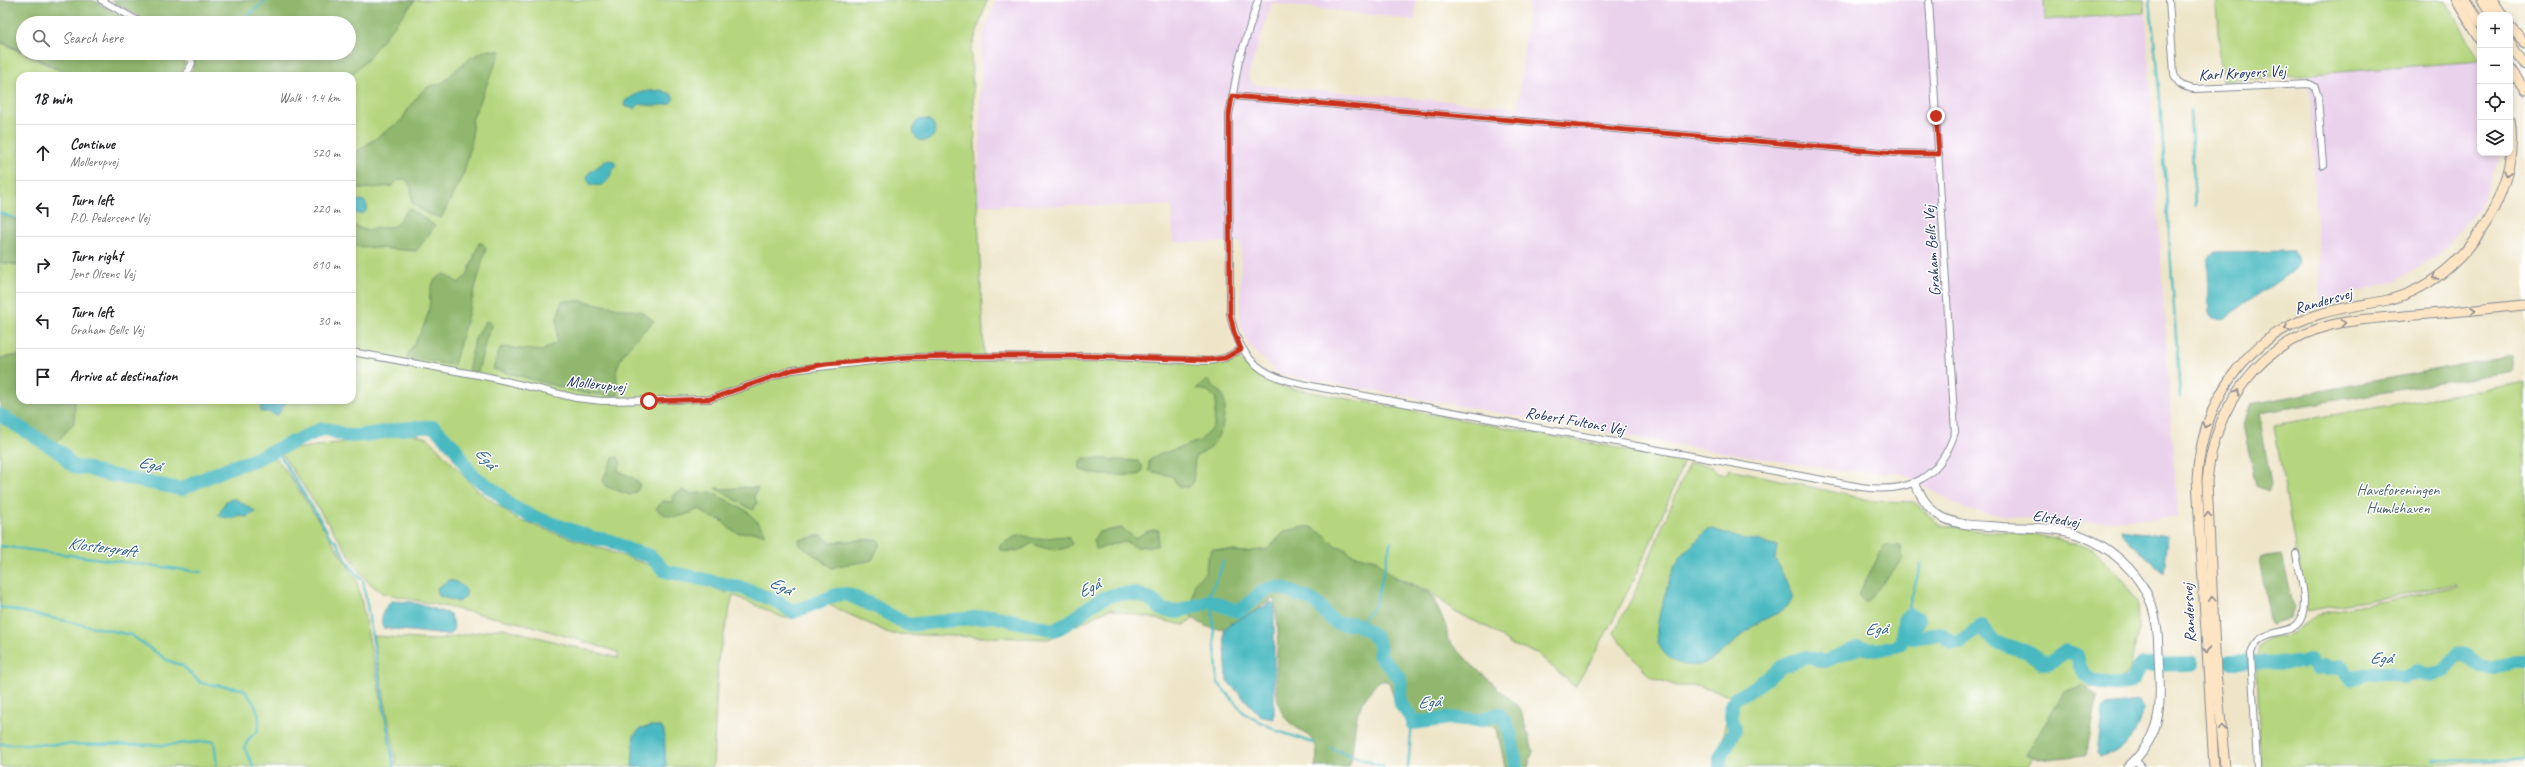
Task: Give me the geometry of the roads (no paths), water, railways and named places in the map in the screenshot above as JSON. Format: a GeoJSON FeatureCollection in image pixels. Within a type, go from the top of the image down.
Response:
{"type":"FeatureCollection","features":[{"type":"Feature","properties":{"kind":"main road"},"geometry":{"type":"LineString","coordinates":[[2456,0],[2477,33]]}},
{"type":"Feature","properties":{"kind":"main road"},"geometry":{"type":"LineString","coordinates":[[2466,0],[2477,17]]}},
{"type":"Feature","properties":{"kind":"main road"},"geometry":{"type":"LineString","coordinates":[[2482,0],[2490,12]]}},
{"type":"Feature","properties":{"kind":"main road"},"geometry":{"type":"LineString","coordinates":[[2492,0],[2500,12]]}},
{"type":"Feature","properties":{"kind":"main road"},"geometry":{"type":"LineString","coordinates":[[2513,29],[2525,43]]}},
{"type":"Feature","properties":{"kind":"main road"},"geometry":{"type":"LineString","coordinates":[[2513,47],[2525,65]]}},
{"type":"Feature","properties":{"kind":"main road"},"geometry":{"type":"LineString","coordinates":[[2513,72],[2525,90]]}},
{"type":"Feature","properties":{"kind":"main road","name":"Randersvej"},"geometry":{"type":"LineString","coordinates":[[2214,767],[2197,480],[2198,452],[2206,424],[2215,402],[2238,366],[2260,345],[2286,328],[2319,314],[2389,300],[2413,290],[2438,276],[2463,256],[2484,230],[2501,195],[2510,156]]}},
{"type":"Feature","properties":{"kind":"main road","name":"Randersvej"},"geometry":{"type":"LineString","coordinates":[[2225,767],[2216,672],[2207,481],[2209,457],[2217,428],[2240,387],[2275,352],[2291,342],[2332,325],[2525,305]]}},
{"type":"Feature","properties":{"kind":"street"},"geometry":{"type":"LineString","coordinates":[[101,0],[130,16]]}},
{"type":"Feature","properties":{"kind":"street"},"geometry":{"type":"LineString","coordinates":[[1241,349],[1234,332],[1230,314],[1229,115],[1240,54],[1258,0]]}},
{"type":"Feature","properties":{"kind":"street","name":"Graham Bells Vej"},"geometry":{"type":"LineString","coordinates":[[1914,483],[1926,477],[1943,460],[1955,432],[1929,0]]}},
{"type":"Feature","properties":{"kind":"street","name":"Karl Krøyers Vej"},"geometry":{"type":"LineString","coordinates":[[2168,0],[2174,74],[2177,83],[2183,87],[2194,90],[2310,84],[2315,87],[2318,98],[2323,165]]}},
{"type":"Feature","properties":{"kind":"street"},"geometry":{"type":"LineString","coordinates":[[188,72],[192,63],[191,60]]}},
{"type":"Feature","properties":{"kind":"street"},"geometry":{"type":"LineString","coordinates":[[1232,96],[1882,152],[1939,154]]}},
{"type":"Feature","properties":{"kind":"street","name":"Mollerupvej"},"geometry":{"type":"LineString","coordinates":[[356,353],[489,377],[576,398],[602,401],[710,399],[792,370],[909,357],[1087,356],[1209,360],[1225,358],[1241,349]]}},
{"type":"Feature","properties":{"kind":"street","name":"Robert Fultons Vej"},"geometry":{"type":"LineString","coordinates":[[1241,349],[1260,368],[1272,376],[1294,382],[1861,487],[1890,489],[1914,483]]}},
{"type":"Feature","properties":{"kind":"street","name":"Elstedvej"},"geometry":{"type":"LineString","coordinates":[[1914,483],[1930,509],[1957,523],[2060,530],[2087,538],[2110,552],[2135,574],[2149,598],[2156,622],[2159,660],[2159,718],[2149,742],[2128,767]]}},
{"type":"Feature","properties":{"kind":"street"},"geometry":{"type":"LineString","coordinates":[[2257,767],[2251,657],[2256,640],[2264,635],[2284,631],[2298,624],[2302,616],[2304,605],[2296,554]]}},
{"type":"Feature","properties":{"kind":"street"},"geometry":{"type":"LineString","coordinates":[[2135,760],[2142,767]]}},
{"type":"Feature","properties":{"kind":"water"},"geometry":{"type":"Polygon","coordinates":[[[661,90],[671,94],[674,98],[670,104],[654,106],[639,104],[635,109],[624,106],[625,101],[640,92],[661,90]]]}},
{"type":"Feature","properties":{"kind":"water"},"geometry":{"type":"Polygon","coordinates":[[[924,119],[932,122],[935,130],[932,138],[924,141],[916,138],[913,130],[916,122],[924,119]]]}},
{"type":"Feature","properties":{"kind":"water"},"geometry":{"type":"Polygon","coordinates":[[[607,160],[614,161],[616,165],[607,181],[601,185],[590,184],[587,178],[589,173],[607,160]]]}},
{"type":"Feature","properties":{"kind":"water"},"geometry":{"type":"Polygon","coordinates":[[[357,200],[363,200],[367,204],[367,210],[363,214],[356,213],[357,200]]]}},
{"type":"Feature","properties":{"kind":"water"},"geometry":{"type":"Polygon","coordinates":[[[2293,251],[2298,257],[2299,264],[2294,270],[2223,319],[2213,318],[2209,313],[2208,260],[2211,255],[2216,252],[2293,251]]]}},
{"type":"Feature","properties":{"kind":"water"},"geometry":{"type":"Polygon","coordinates":[[[284,404],[277,416],[269,412],[261,412],[261,405],[284,404]]]}},
{"type":"Feature","properties":{"kind":"water"},"geometry":{"type":"Polygon","coordinates":[[[236,499],[256,512],[246,517],[238,515],[232,519],[218,516],[226,501],[236,499]]]}},
{"type":"Feature","properties":{"kind":"water"},"geometry":{"type":"Polygon","coordinates":[[[1707,529],[1713,529],[1742,539],[1758,540],[1769,545],[1777,545],[1775,559],[1793,595],[1791,601],[1783,610],[1749,629],[1713,659],[1706,663],[1691,666],[1676,662],[1669,658],[1660,646],[1657,638],[1657,630],[1659,617],[1674,568],[1685,552],[1707,529]]]}},
{"type":"Feature","properties":{"kind":"water"},"geometry":{"type":"Polygon","coordinates":[[[2121,530],[2168,536],[2164,574],[2122,534],[2121,530]]]}},
{"type":"Feature","properties":{"kind":"water"},"geometry":{"type":"Polygon","coordinates":[[[449,580],[458,583],[465,589],[466,595],[458,602],[439,596],[437,588],[449,580]]]}},
{"type":"Feature","properties":{"kind":"water"},"geometry":{"type":"Polygon","coordinates":[[[392,601],[411,602],[450,614],[454,626],[452,631],[447,635],[383,628],[383,613],[392,601]]]}},
{"type":"Feature","properties":{"kind":"water"},"geometry":{"type":"Polygon","coordinates":[[[1271,602],[1274,604],[1274,719],[1262,717],[1227,681],[1224,630],[1235,621],[1271,602]]]}},
{"type":"Feature","properties":{"kind":"water"},"geometry":{"type":"Polygon","coordinates":[[[2138,701],[2144,709],[2138,726],[2130,740],[2117,751],[2100,757],[2097,753],[2103,709],[2106,705],[2138,701]]]}},
{"type":"Feature","properties":{"kind":"water"},"geometry":{"type":"Polygon","coordinates":[[[651,726],[661,727],[664,731],[666,767],[632,767],[634,735],[640,729],[651,726]]]}},
{"type":"Feature","properties":{"kind":"waterway"},"geometry":{"type":"LineString","coordinates":[[248,16],[267,0]]}},
{"type":"Feature","properties":{"kind":"waterway"},"geometry":{"type":"LineString","coordinates":[[2150,0],[2160,100],[2180,397]]}},
{"type":"Feature","properties":{"kind":"waterway"},"geometry":{"type":"LineString","coordinates":[[2190,111],[2195,205]]}},
{"type":"Feature","properties":{"kind":"waterway"},"geometry":{"type":"LineString","coordinates":[[0,213],[16,219]]}},
{"type":"Feature","properties":{"kind":"waterway","name":"Egå"},"geometry":{"type":"LineString","coordinates":[[0,415],[64,455],[69,463],[78,468],[84,467],[100,473],[181,489],[228,468],[251,461],[322,429],[351,436],[413,427],[434,427],[455,448],[471,474],[500,495],[509,505],[531,516],[594,538],[611,541],[629,550],[650,556],[665,571],[742,588],[776,601],[793,612],[836,595],[847,594],[876,607],[908,625],[993,616],[1054,630],[1070,622],[1102,599],[1120,594],[1138,595],[1147,598],[1162,610],[1177,612],[1211,601],[1237,611],[1247,606],[1262,592],[1275,587],[1285,589],[1313,601],[1338,624],[1353,623],[1364,628],[1373,635],[1379,644],[1379,655],[1400,678],[1400,701],[1412,723],[1450,718],[1479,720],[1499,714],[1504,719],[1510,732],[1517,767]]}},
{"type":"Feature","properties":{"kind":"waterway"},"geometry":{"type":"LineString","coordinates":[[276,449],[329,536],[337,543],[348,564],[363,581],[394,767]]}},
{"type":"Feature","properties":{"kind":"waterway"},"geometry":{"type":"LineString","coordinates":[[1357,625],[1375,606],[1391,541]]}},
{"type":"Feature","properties":{"kind":"waterway","name":"Klostergrøft"},"geometry":{"type":"LineString","coordinates":[[0,546],[201,572]]}},
{"type":"Feature","properties":{"kind":"waterway"},"geometry":{"type":"LineString","coordinates":[[1205,602],[1218,578],[1223,562]]}},
{"type":"Feature","properties":{"kind":"waterway"},"geometry":{"type":"LineString","coordinates":[[1906,617],[1921,564]]}},
{"type":"Feature","properties":{"kind":"waterway"},"geometry":{"type":"LineString","coordinates":[[0,607],[131,635],[167,660],[183,666],[201,683],[243,689],[254,704],[259,719],[258,731],[250,737],[244,748],[254,767]]}},
{"type":"Feature","properties":{"kind":"waterway"},"geometry":{"type":"LineString","coordinates":[[1212,610],[1218,683],[1245,714],[1278,731],[1313,743]]}},
{"type":"Feature","properties":{"kind":"waterway","name":"Egå"},"geometry":{"type":"LineString","coordinates":[[1720,767],[1720,758],[1735,729],[1731,717],[1732,703],[1736,698],[1758,685],[1781,667],[1806,657],[1825,661],[1859,647],[1876,650],[1896,646],[1901,643],[1904,620],[1909,615],[1919,619],[1918,623],[1910,630],[1912,638],[1942,634],[1953,643],[1960,643],[1981,626],[1995,642],[2028,652],[2043,663],[2051,662],[2066,651],[2077,655],[2083,672],[2093,680],[2106,684],[2121,685],[2127,683],[2134,678],[2142,665],[2192,664]]}},
{"type":"Feature","properties":{"kind":"waterway","name":"Egå"},"geometry":{"type":"LineString","coordinates":[[2230,662],[2300,663],[2310,659],[2316,669],[2324,666],[2329,669],[2341,667],[2351,679],[2367,674],[2389,673],[2403,677],[2418,671],[2430,676],[2444,671],[2458,653],[2468,656],[2479,667],[2491,669],[2514,661],[2525,661]]}},
{"type":"Feature","properties":{"kind":"waterway"},"geometry":{"type":"LineString","coordinates":[[1408,767],[1412,723]]}},
{"type":"Feature","properties":{"kind":"waterway"},"geometry":{"type":"LineString","coordinates":[[0,744],[165,745],[214,741],[217,767]]}},
{"type":"Feature","properties":{"kind":"waterway"},"geometry":{"type":"LineString","coordinates":[[1331,748],[1383,767]]}},
{"type":"Feature","properties":{"kind":"waterway"},"geometry":{"type":"LineString","coordinates":[[2434,759],[2525,760]]}},
{"type":"Feature","properties":{"kind":"park label","name":"Haveforeningen Humlehaven"},"geometry":{"type":"Point","coordinates":[2398,499]}}]}
